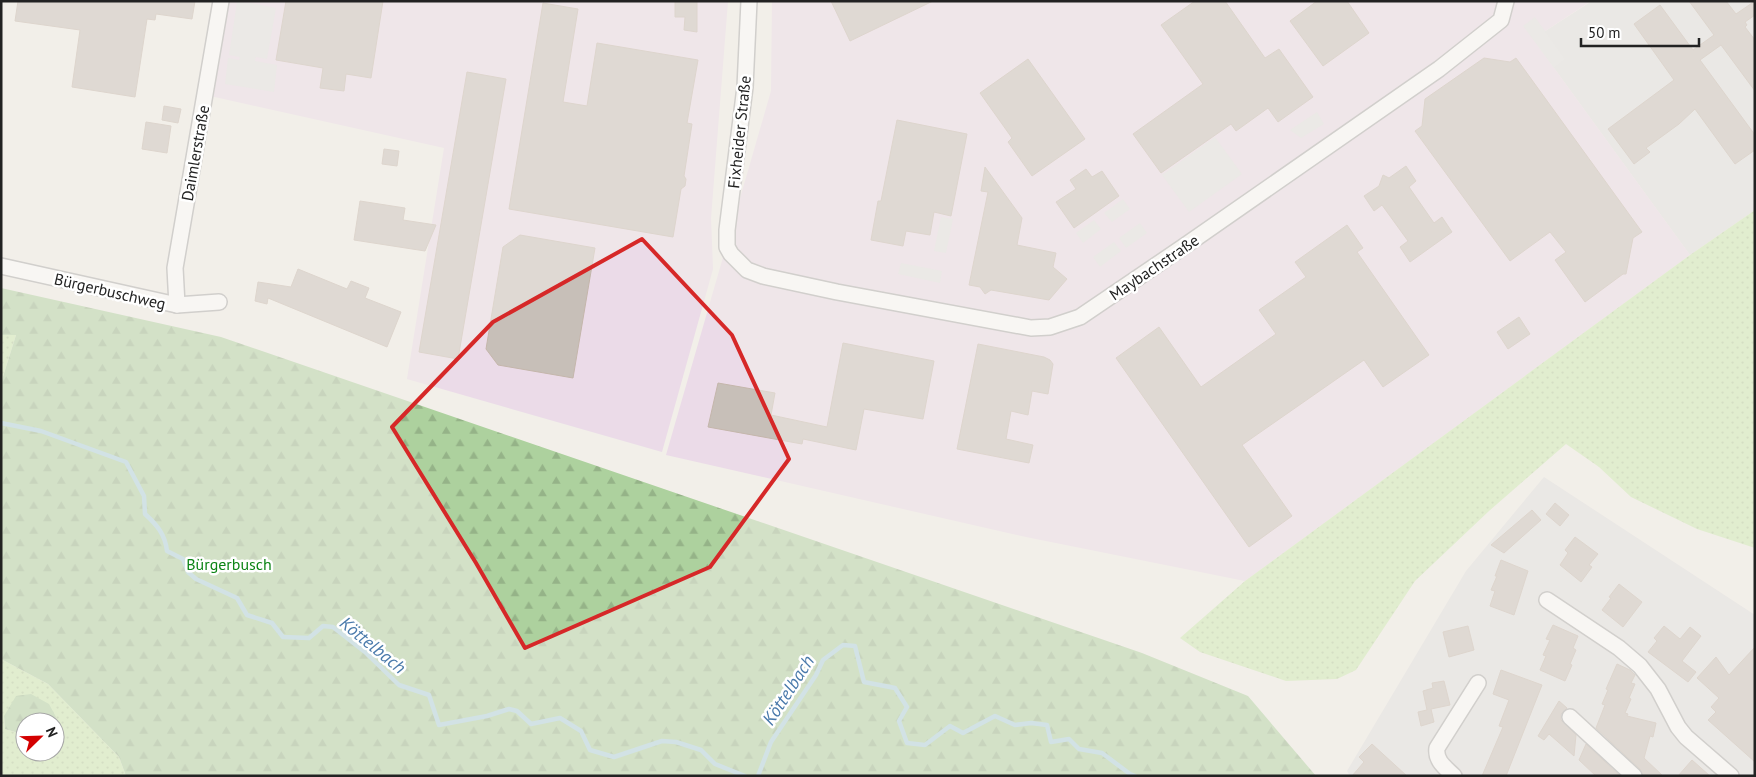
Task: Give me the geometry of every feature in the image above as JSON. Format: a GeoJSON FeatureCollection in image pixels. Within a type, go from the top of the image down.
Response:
{"type":"FeatureCollection","features":[{"type":"Feature","properties":{"kind":"street","name":"Daimlerstraße"},"geometry":{"type":"LineString","coordinates":[[177,306],[175,268],[221,1]]}},
{"type":"Feature","properties":{"kind":"street","name":"Fixheider Straße"},"geometry":{"type":"LineString","coordinates":[[736,260],[728,247],[727,230],[745,87],[749,1]]}},
{"type":"Feature","properties":{"kind":"street","name":"Maybachstraße"},"geometry":{"type":"LineString","coordinates":[[736,260],[747,270],[763,276],[837,292],[1031,328],[1050,327],[1067,322],[1080,317],[1186,245],[1439,69],[1501,20],[1506,1]]}},
{"type":"Feature","properties":{"kind":"street","name":"Bürgerbuschweg"},"geometry":{"type":"LineString","coordinates":[[1,266],[177,306],[219,302]]}},
{"type":"Feature","properties":{"kind":"street"},"geometry":{"type":"LineString","coordinates":[[1548,600],[1619,648],[1640,666],[1658,689],[1678,727],[1686,737],[1731,776]]}},
{"type":"Feature","properties":{"kind":"street"},"geometry":{"type":"LineString","coordinates":[[1454,776],[1439,761],[1436,752],[1437,748],[1478,683]]}},
{"type":"Feature","properties":{"kind":"street"},"geometry":{"type":"LineString","coordinates":[[1570,717],[1634,776]]}},
{"type":"Feature","properties":{"kind":"highlighted area"},"geometry":{"type":"Polygon","coordinates":[[[642,239],[732,335],[789,459],[710,567],[525,648],[476,563],[392,427],[493,322],[642,239]]]}},
{"type":"Feature","properties":{"kind":"shaded area"},"geometry":{"type":"Polygon","coordinates":[[[212,1],[728,1],[711,218],[713,269],[662,452],[407,379],[444,148],[197,93],[212,1]]]}},
{"type":"Feature","properties":{"kind":"shaded area"},"geometry":{"type":"Polygon","coordinates":[[[772,1],[1591,1],[1533,39],[1690,255],[1245,581],[1026,537],[666,455],[771,91],[772,1]]]}},
{"type":"Feature","properties":{"kind":"shaded area"},"geometry":{"type":"Polygon","coordinates":[[[1592,1],[1755,1],[1755,210],[1690,255],[1533,39],[1592,1]]]}},
{"type":"Feature","properties":{"kind":"shaded area"},"geometry":{"type":"Polygon","coordinates":[[[237,2],[276,8],[267,59],[256,57],[255,61],[277,65],[274,92],[225,84],[228,58],[239,60],[240,57],[229,55],[237,2]]]}},
{"type":"Feature","properties":{"kind":"shaded area"},"geometry":{"type":"Polygon","coordinates":[[[1535,17],[1565,59],[1554,68],[1523,26],[1535,17]]]}},
{"type":"Feature","properties":{"kind":"shaded area"},"geometry":{"type":"Polygon","coordinates":[[[1317,112],[1324,124],[1301,138],[1290,130],[1317,112]]]}},
{"type":"Feature","properties":{"kind":"shaded area"},"geometry":{"type":"Polygon","coordinates":[[[1215,137],[1242,174],[1189,212],[1162,175],[1215,137]]]}},
{"type":"Feature","properties":{"kind":"shaded area"},"geometry":{"type":"Polygon","coordinates":[[[1123,199],[1130,209],[1112,222],[1104,213],[1123,199]]]}},
{"type":"Feature","properties":{"kind":"shaded area"},"geometry":{"type":"Polygon","coordinates":[[[941,217],[953,219],[946,253],[934,251],[941,217]]]}},
{"type":"Feature","properties":{"kind":"shaded area"},"geometry":{"type":"Polygon","coordinates":[[[1094,220],[1101,229],[1083,243],[1076,233],[1094,220]]]}},
{"type":"Feature","properties":{"kind":"shaded area"},"geometry":{"type":"Polygon","coordinates":[[[1140,223],[1147,233],[1126,248],[1119,238],[1140,223]]]}},
{"type":"Feature","properties":{"kind":"shaded area"},"geometry":{"type":"Polygon","coordinates":[[[1114,242],[1121,251],[1100,267],[1093,257],[1114,242]]]}},
{"type":"Feature","properties":{"kind":"shaded area"},"geometry":{"type":"Polygon","coordinates":[[[901,263],[942,271],[940,283],[898,274],[901,263]]]}},
{"type":"Feature","properties":{"kind":"shaded area"},"geometry":{"type":"Polygon","coordinates":[[[1544,477],[1755,615],[1755,776],[1350,776],[1347,771],[1466,571],[1544,477]]]}},
{"type":"Feature","properties":{"kind":"green space"},"geometry":{"type":"Polygon","coordinates":[[[1755,210],[1755,548],[1697,529],[1631,497],[1599,467],[1566,444],[1489,511],[1415,581],[1356,670],[1337,679],[1286,681],[1200,652],[1180,638],[1245,581],[1690,255],[1755,210]]]}},
{"type":"Feature","properties":{"kind":"green space","name":"Bürgerbusch"},"geometry":{"type":"Polygon","coordinates":[[[1,288],[221,337],[1142,653],[1248,696],[1316,776],[126,776],[119,757],[48,684],[1,659],[1,383],[16,335],[1,335],[1,288]]]}},
{"type":"Feature","properties":{"kind":"green space"},"geometry":{"type":"Polygon","coordinates":[[[1,335],[16,335],[1,383],[1,335]]]}},
{"type":"Feature","properties":{"kind":"green space"},"geometry":{"type":"Polygon","coordinates":[[[1,659],[48,684],[119,757],[126,776],[1,776],[1,659]]]}},
{"type":"Feature","properties":{"kind":"green space"},"geometry":{"type":"Polygon","coordinates":[[[31,694],[49,704],[53,712],[15,712],[15,732],[5,729],[4,716],[16,696],[31,694]]]}},
{"type":"Feature","properties":{"kind":"building"},"geometry":{"type":"Polygon","coordinates":[[[18,1],[195,1],[192,19],[156,14],[155,20],[147,19],[135,97],[72,87],[80,30],[15,21],[18,1]]]}},
{"type":"Feature","properties":{"kind":"building"},"geometry":{"type":"Polygon","coordinates":[[[286,1],[383,1],[371,78],[346,74],[344,91],[320,88],[323,68],[276,60],[286,1]]]}},
{"type":"Feature","properties":{"kind":"building"},"geometry":{"type":"Polygon","coordinates":[[[675,1],[697,1],[697,32],[684,30],[685,17],[675,17],[675,1]]]}},
{"type":"Feature","properties":{"kind":"building"},"geometry":{"type":"Polygon","coordinates":[[[831,1],[933,1],[850,41],[831,1]]]}},
{"type":"Feature","properties":{"kind":"building"},"geometry":{"type":"Polygon","coordinates":[[[1195,1],[1225,1],[1265,58],[1279,49],[1313,97],[1278,122],[1268,108],[1236,131],[1231,124],[1161,173],[1133,134],[1203,84],[1161,25],[1195,1]]]}},
{"type":"Feature","properties":{"kind":"building"},"geometry":{"type":"Polygon","coordinates":[[[1317,1],[1347,1],[1369,33],[1323,66],[1290,21],[1317,1]]]}},
{"type":"Feature","properties":{"kind":"building"},"geometry":{"type":"Polygon","coordinates":[[[1689,1],[1726,1],[1736,14],[1755,1],[1755,15],[1745,22],[1747,25],[1745,27],[1755,40],[1755,91],[1721,45],[1700,60],[1755,135],[1755,150],[1735,164],[1695,109],[1679,124],[1646,148],[1650,152],[1634,164],[1608,129],[1674,80],[1634,24],[1660,5],[1693,50],[1714,35],[1689,1]]]}},
{"type":"Feature","properties":{"kind":"building"},"geometry":{"type":"Polygon","coordinates":[[[543,3],[578,9],[563,102],[587,106],[597,43],[698,60],[687,123],[692,124],[684,176],[686,179],[685,186],[681,189],[673,237],[509,209],[543,3]]]}},
{"type":"Feature","properties":{"kind":"building"},"geometry":{"type":"Polygon","coordinates":[[[1484,58],[1510,62],[1516,58],[1642,232],[1633,238],[1626,274],[1623,274],[1585,302],[1555,260],[1566,252],[1550,232],[1510,261],[1415,131],[1422,126],[1425,99],[1484,58]]]}},
{"type":"Feature","properties":{"kind":"building"},"geometry":{"type":"Polygon","coordinates":[[[1028,59],[1085,139],[1032,176],[1008,142],[1012,138],[980,93],[1028,59]]]}},
{"type":"Feature","properties":{"kind":"building"},"geometry":{"type":"Polygon","coordinates":[[[467,72],[506,79],[458,359],[419,352],[467,72]]]}},
{"type":"Feature","properties":{"kind":"building"},"geometry":{"type":"Polygon","coordinates":[[[164,106],[181,109],[178,123],[162,120],[164,106]]]}},
{"type":"Feature","properties":{"kind":"building"},"geometry":{"type":"Polygon","coordinates":[[[897,120],[967,134],[951,216],[934,212],[930,235],[906,231],[903,246],[871,240],[878,201],[881,201],[897,120]]]}},
{"type":"Feature","properties":{"kind":"building"},"geometry":{"type":"Polygon","coordinates":[[[146,122],[171,126],[167,153],[142,149],[146,122]]]}},
{"type":"Feature","properties":{"kind":"building"},"geometry":{"type":"Polygon","coordinates":[[[384,149],[399,151],[397,166],[382,164],[384,149]]]}},
{"type":"Feature","properties":{"kind":"building"},"geometry":{"type":"Polygon","coordinates":[[[1406,166],[1416,181],[1409,187],[1434,223],[1442,217],[1452,232],[1410,262],[1400,247],[1408,241],[1382,205],[1374,211],[1364,196],[1379,186],[1383,175],[1389,178],[1406,166]]]}},
{"type":"Feature","properties":{"kind":"building"},"geometry":{"type":"Polygon","coordinates":[[[985,167],[1022,218],[1017,245],[1056,253],[1053,267],[1067,279],[1049,300],[991,290],[985,294],[980,287],[969,285],[988,192],[981,191],[985,167]]]}},
{"type":"Feature","properties":{"kind":"building"},"geometry":{"type":"Polygon","coordinates":[[[1086,169],[1092,177],[1102,171],[1119,196],[1074,228],[1056,202],[1076,189],[1070,180],[1086,169]]]}},
{"type":"Feature","properties":{"kind":"building"},"geometry":{"type":"Polygon","coordinates":[[[360,201],[405,208],[403,220],[436,225],[425,251],[354,240],[360,201]]]}},
{"type":"Feature","properties":{"kind":"building"},"geometry":{"type":"Polygon","coordinates":[[[1347,225],[1363,248],[1357,252],[1429,355],[1383,387],[1364,360],[1242,445],[1292,516],[1249,547],[1116,358],[1159,327],[1201,387],[1276,334],[1259,310],[1306,277],[1295,262],[1347,225]]]}},
{"type":"Feature","properties":{"kind":"building"},"geometry":{"type":"Polygon","coordinates":[[[520,235],[595,248],[573,378],[498,365],[486,349],[503,247],[520,235]]]}},
{"type":"Feature","properties":{"kind":"building"},"geometry":{"type":"Polygon","coordinates":[[[298,269],[347,289],[351,281],[369,288],[365,298],[401,312],[387,347],[268,298],[267,304],[255,301],[258,282],[291,287],[298,269]]]}},
{"type":"Feature","properties":{"kind":"building"},"geometry":{"type":"Polygon","coordinates":[[[1519,317],[1530,334],[1508,349],[1497,332],[1519,317]]]}},
{"type":"Feature","properties":{"kind":"building"},"geometry":{"type":"Polygon","coordinates":[[[843,343],[934,361],[923,419],[864,409],[856,450],[803,439],[802,444],[708,427],[718,383],[775,393],[771,415],[827,427],[843,343]]]}},
{"type":"Feature","properties":{"kind":"building"},"geometry":{"type":"Polygon","coordinates":[[[978,344],[1044,357],[1053,364],[1048,394],[1032,391],[1028,415],[1011,411],[1006,439],[1033,445],[1029,463],[957,449],[978,344]]]}},
{"type":"Feature","properties":{"kind":"building"},"geometry":{"type":"Polygon","coordinates":[[[1555,503],[1569,515],[1560,526],[1546,514],[1555,503]]]}},
{"type":"Feature","properties":{"kind":"building"},"geometry":{"type":"Polygon","coordinates":[[[1532,510],[1541,520],[1504,553],[1491,545],[1532,510]]]}},
{"type":"Feature","properties":{"kind":"building"},"geometry":{"type":"Polygon","coordinates":[[[1575,537],[1598,554],[1589,565],[1592,567],[1581,582],[1560,565],[1568,553],[1565,550],[1575,537]]]}},
{"type":"Feature","properties":{"kind":"building"},"geometry":{"type":"Polygon","coordinates":[[[1501,560],[1528,571],[1514,615],[1490,606],[1495,591],[1491,590],[1501,560]]]}},
{"type":"Feature","properties":{"kind":"building"},"geometry":{"type":"Polygon","coordinates":[[[1619,584],[1642,602],[1623,627],[1602,610],[1619,584]]]}},
{"type":"Feature","properties":{"kind":"building"},"geometry":{"type":"Polygon","coordinates":[[[1553,625],[1578,636],[1573,648],[1576,650],[1570,664],[1572,665],[1565,681],[1540,670],[1546,656],[1543,655],[1550,640],[1546,639],[1553,625]]]}},
{"type":"Feature","properties":{"kind":"building"},"geometry":{"type":"Polygon","coordinates":[[[1468,626],[1474,650],[1449,657],[1443,632],[1468,626]]]}},
{"type":"Feature","properties":{"kind":"building"},"geometry":{"type":"Polygon","coordinates":[[[1664,626],[1680,639],[1690,627],[1701,636],[1682,661],[1696,672],[1688,682],[1648,652],[1657,641],[1654,638],[1664,626]]]}},
{"type":"Feature","properties":{"kind":"building"},"geometry":{"type":"Polygon","coordinates":[[[1755,647],[1755,762],[1708,720],[1716,712],[1711,707],[1719,698],[1697,678],[1716,657],[1729,675],[1755,647]]]}},
{"type":"Feature","properties":{"kind":"building"},"geometry":{"type":"Polygon","coordinates":[[[1617,664],[1630,670],[1635,675],[1631,683],[1635,684],[1625,713],[1628,714],[1627,716],[1656,723],[1653,737],[1650,736],[1644,758],[1663,776],[1643,776],[1640,769],[1596,728],[1605,705],[1602,704],[1608,690],[1606,689],[1617,664]]]}},
{"type":"Feature","properties":{"kind":"building"},"geometry":{"type":"Polygon","coordinates":[[[1501,670],[1542,685],[1506,776],[1482,776],[1503,727],[1499,726],[1509,700],[1493,694],[1501,670]]]}},
{"type":"Feature","properties":{"kind":"building"},"geometry":{"type":"Polygon","coordinates":[[[1444,681],[1450,705],[1431,709],[1434,722],[1421,726],[1418,712],[1427,710],[1423,691],[1433,688],[1432,683],[1444,681]]]}},
{"type":"Feature","properties":{"kind":"building"},"geometry":{"type":"Polygon","coordinates":[[[1559,701],[1567,708],[1561,714],[1561,720],[1576,735],[1574,756],[1549,734],[1544,740],[1538,736],[1559,701]]]}},
{"type":"Feature","properties":{"kind":"building"},"geometry":{"type":"Polygon","coordinates":[[[1372,744],[1407,776],[1352,776],[1364,762],[1359,757],[1372,744]]]}},
{"type":"Feature","properties":{"kind":"building"},"geometry":{"type":"Polygon","coordinates":[[[1586,744],[1620,776],[1596,776],[1579,760],[1586,744]]]}},
{"type":"Feature","properties":{"kind":"building"},"geometry":{"type":"Polygon","coordinates":[[[1692,760],[1710,776],[1678,776],[1692,760]]]}},
{"type":"Feature","properties":{"kind":"waterway","name":"Köttelbach"},"geometry":{"type":"LineString","coordinates":[[1,423],[41,431],[126,462],[144,496],[145,514],[160,530],[167,551],[183,559],[188,572],[196,579],[237,598],[247,615],[272,623],[283,637],[309,638],[323,626],[333,627],[365,652],[399,685],[429,695],[439,725],[487,716],[509,709],[517,711],[531,724],[560,718],[581,731],[590,750],[614,757],[662,741],[676,742],[701,750],[715,764],[745,776]]}},
{"type":"Feature","properties":{"kind":"waterway","name":"Köttelbach"},"geometry":{"type":"LineString","coordinates":[[758,776],[771,742],[816,675],[823,660],[843,645],[855,646],[864,682],[895,688],[907,707],[899,721],[907,743],[925,745],[950,726],[963,733],[995,716],[1015,725],[1031,723],[1047,725],[1051,742],[1069,739],[1079,749],[1102,753],[1135,776]]}}]}
